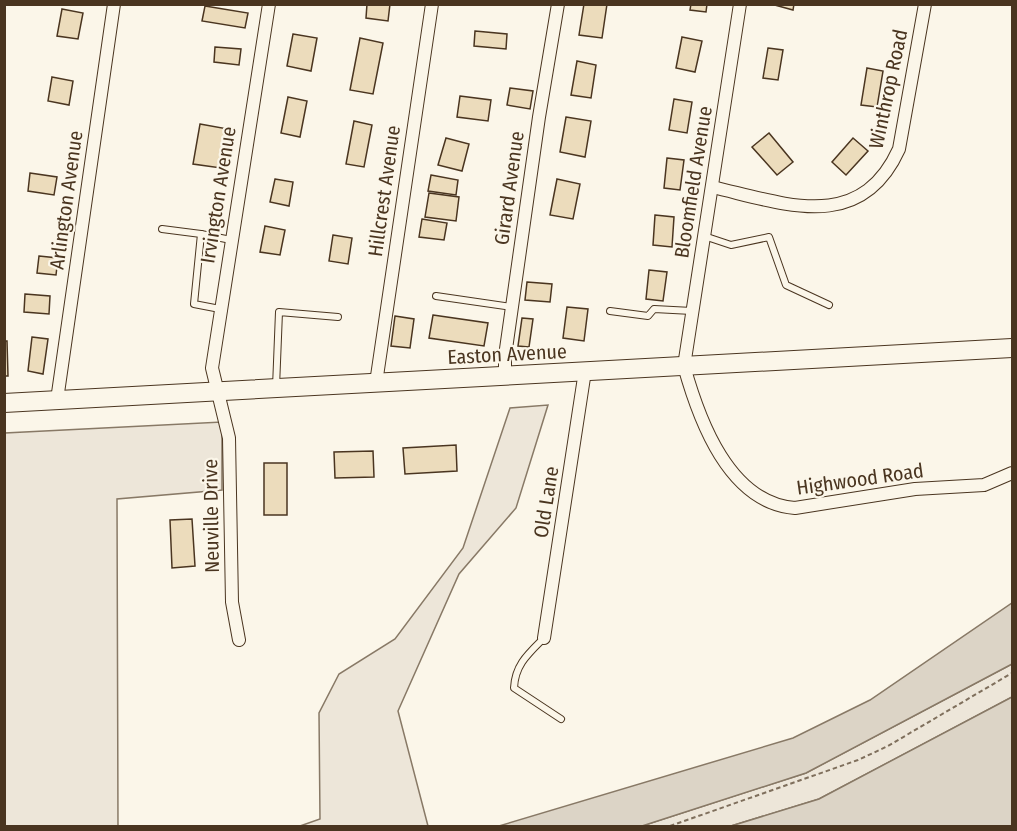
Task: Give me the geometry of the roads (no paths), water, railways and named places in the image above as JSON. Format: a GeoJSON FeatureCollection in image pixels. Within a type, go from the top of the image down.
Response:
{"type":"FeatureCollection","features":[{"type":"Feature","properties":{"kind":"main road","name":"Easton Avenue"},"geometry":{"type":"LineString","coordinates":[[4,403],[1012,348]]}},
{"type":"Feature","properties":{"kind":"street","name":"Arlington Avenue"},"geometry":{"type":"LineString","coordinates":[[57,400],[114,4]]}},
{"type":"Feature","properties":{"kind":"street","name":"Irvington Avenue"},"geometry":{"type":"LineString","coordinates":[[219,391],[212,368],[269,4]]}},
{"type":"Feature","properties":{"kind":"street","name":"Hillcrest Avenue"},"geometry":{"type":"LineString","coordinates":[[376,383],[432,4]]}},
{"type":"Feature","properties":{"kind":"street","name":"Girard Avenue"},"geometry":{"type":"LineString","coordinates":[[506,377],[505,356],[539,117],[558,4]]}},
{"type":"Feature","properties":{"kind":"street","name":"Bloomfield Avenue"},"geometry":{"type":"LineString","coordinates":[[684,366],[740,4]]}},
{"type":"Feature","properties":{"kind":"street","name":"Winthrop Road"},"geometry":{"type":"LineString","coordinates":[[712,187],[799,206],[838,206],[869,190],[893,162],[899,149],[925,4]]}},
{"type":"Feature","properties":{"kind":"street","name":"Highwood Road"},"geometry":{"type":"LineString","coordinates":[[684,366],[694,403],[717,449],[736,475],[757,496],[783,507],[811,507],[915,489],[984,485],[1012,473]]}},
{"type":"Feature","properties":{"kind":"street","name":"Old Lane"},"geometry":{"type":"LineString","coordinates":[[544,638],[585,371]]}},
{"type":"Feature","properties":{"kind":"street","name":"Neuville Drive"},"geometry":{"type":"LineString","coordinates":[[219,391],[230,438],[232,602],[239,640]]}},
{"type":"Feature","properties":{"kind":"lane"},"geometry":{"type":"LineString","coordinates":[[162,230],[231,240]]}},
{"type":"Feature","properties":{"kind":"lane"},"geometry":{"type":"LineString","coordinates":[[201,234],[194,304],[220,309]]}},
{"type":"Feature","properties":{"kind":"lane"},"geometry":{"type":"LineString","coordinates":[[704,236],[731,245],[770,237],[786,285],[829,305]]}},
{"type":"Feature","properties":{"kind":"lane"},"geometry":{"type":"LineString","coordinates":[[436,296],[512,307]]}},
{"type":"Feature","properties":{"kind":"lane"},"geometry":{"type":"LineString","coordinates":[[610,311],[648,316],[654,309],[693,311]]}},
{"type":"Feature","properties":{"kind":"lane"},"geometry":{"type":"LineString","coordinates":[[276,388],[279,312],[338,317]]}},
{"type":"Feature","properties":{"kind":"lane"},"geometry":{"type":"LineString","coordinates":[[544,638],[522,660],[514,674],[514,688],[561,719]]}}]}
